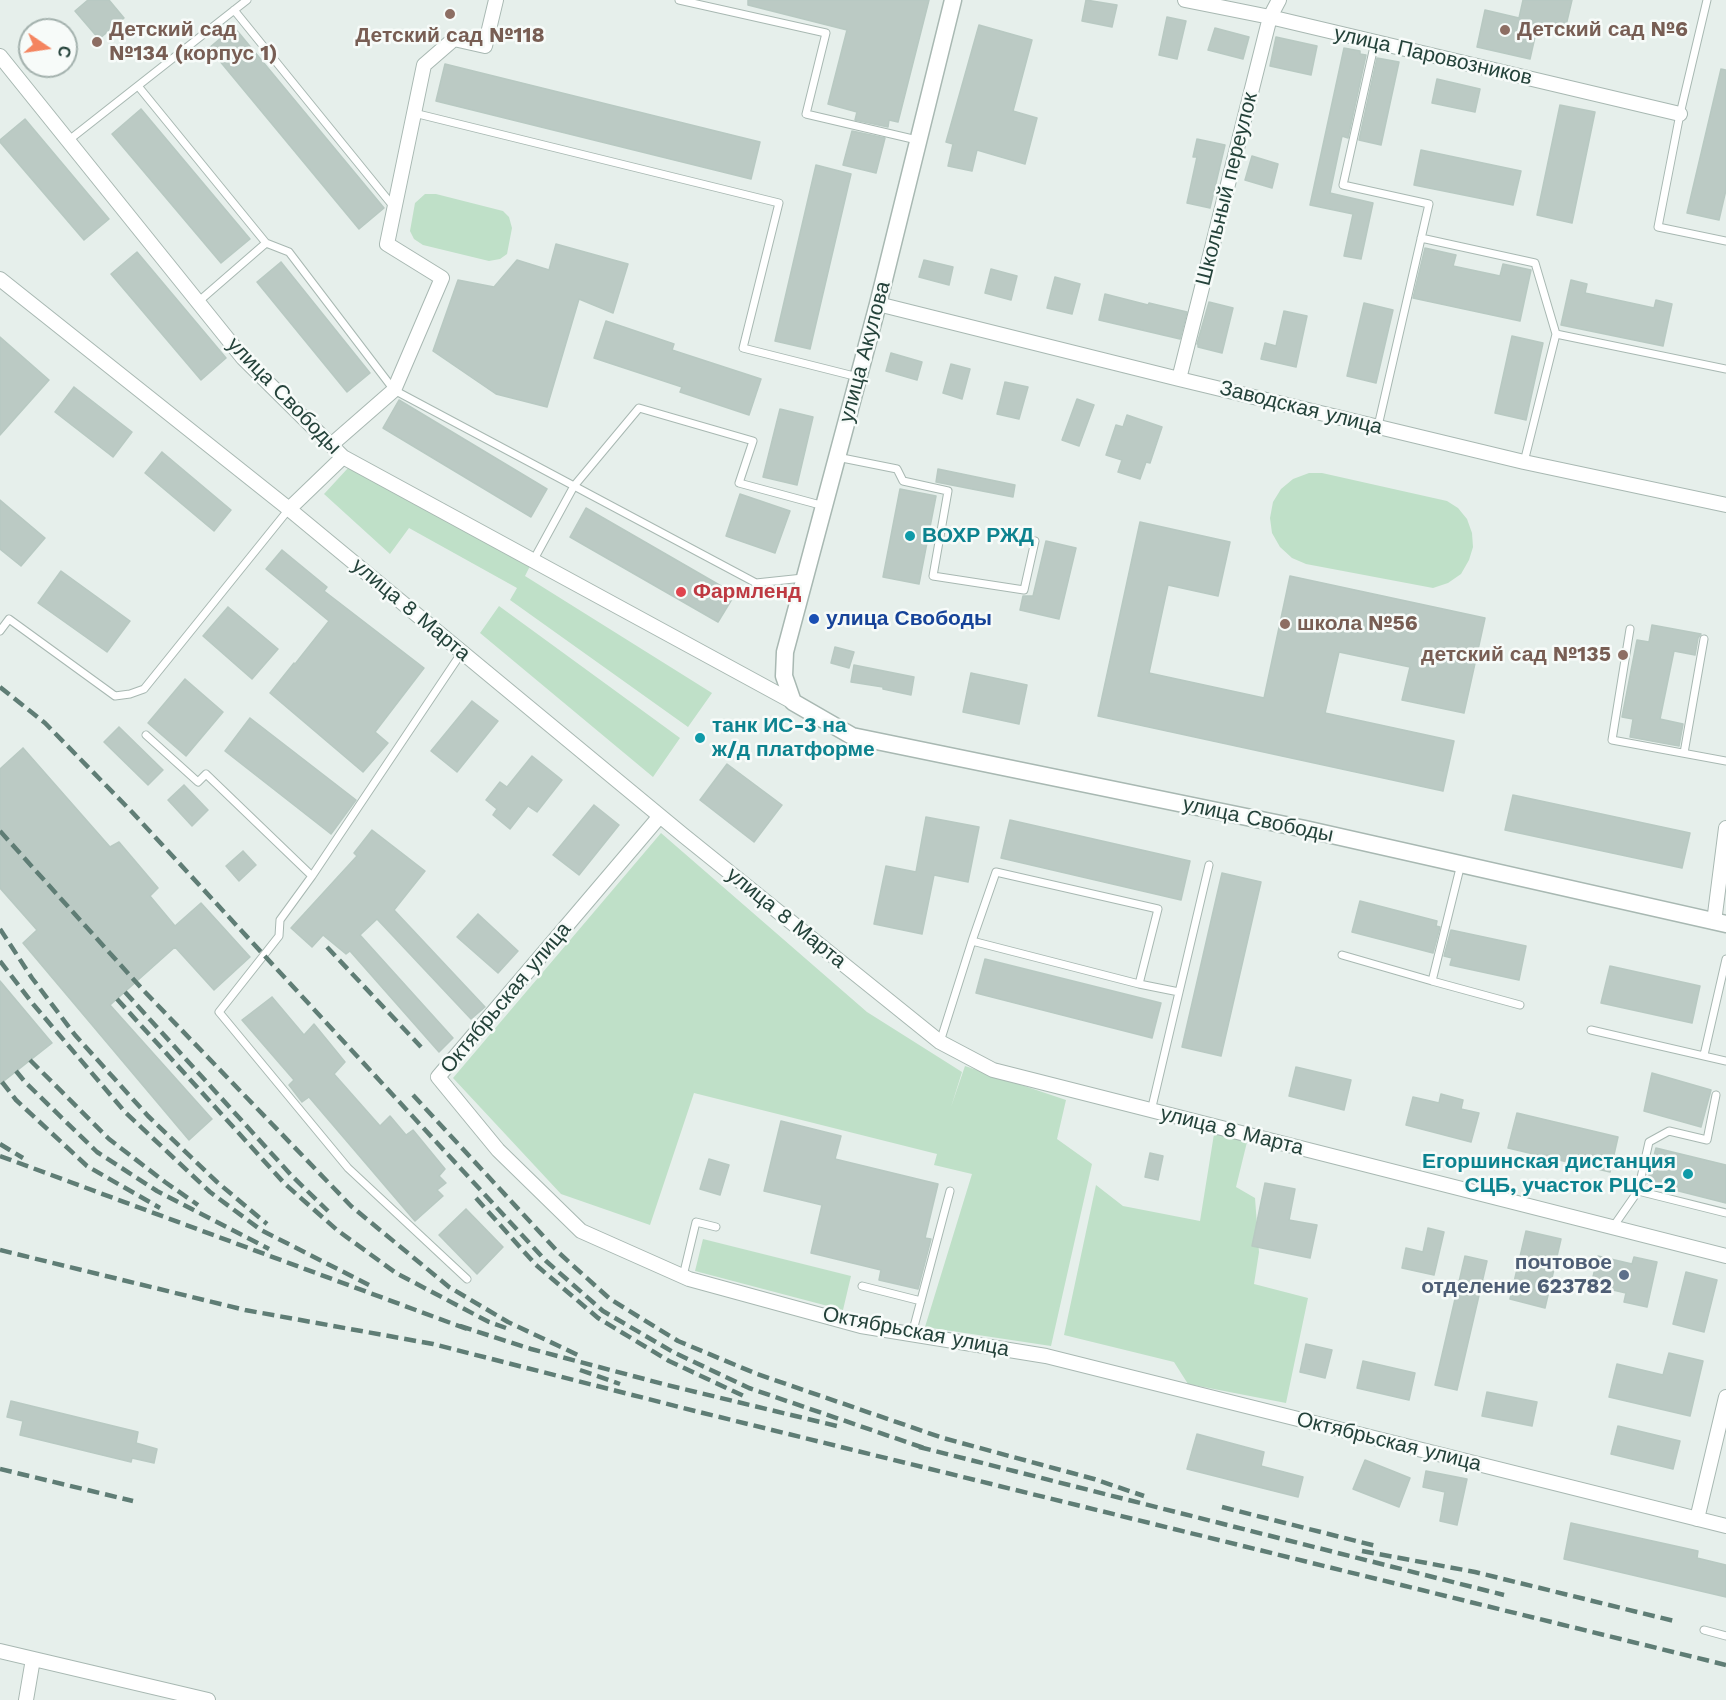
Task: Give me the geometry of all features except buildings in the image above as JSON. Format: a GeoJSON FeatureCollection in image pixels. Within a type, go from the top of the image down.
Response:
{"type":"FeatureCollection","features":[{"type":"Feature","properties":{"kind":"street"},"geometry":{"type":"LineString","coordinates":[[331,445],[394,390],[442,278],[387,244],[424,64],[454,39],[485,46],[496,0]]}},
{"type":"Feature","properties":{"kind":"street","name":"улица Акулова"},"geometry":{"type":"LineString","coordinates":[[793,702],[784,676],[785,652],[878,304],[953,0]]}},
{"type":"Feature","properties":{"kind":"street","name":"улица Паровозников"},"geometry":{"type":"LineString","coordinates":[[1185,0],[1270,17],[1680,114]]}},
{"type":"Feature","properties":{"kind":"street","name":"Школьный переулок"},"geometry":{"type":"LineString","coordinates":[[1179,379],[1270,17],[1279,0]]}},
{"type":"Feature","properties":{"kind":"street","name":"улица Свободы"},"geometry":{"type":"LineString","coordinates":[[0,56],[243,358],[343,457],[852,736],[1305,829],[1720,923]]}},
{"type":"Feature","properties":{"kind":"street","name":"улица 8 Марта"},"geometry":{"type":"LineString","coordinates":[[0,279],[289,509],[660,816],[940,1042],[993,1070],[1726,1256]]}},
{"type":"Feature","properties":{"kind":"street","name":"Заводская улица"},"geometry":{"type":"LineString","coordinates":[[878,304],[1524,462],[1726,506]]}},
{"type":"Feature","properties":{"kind":"street"},"geometry":{"type":"LineString","coordinates":[[289,509],[343,457]]}},
{"type":"Feature","properties":{"kind":"street","name":"Октябрьская улица"},"geometry":{"type":"LineString","coordinates":[[660,816],[438,1077],[498,1150],[581,1231],[683,1276],[861,1326],[1046,1356],[1726,1526]]}},
{"type":"Feature","properties":{"kind":"street"},"geometry":{"type":"LineString","coordinates":[[1720,923],[1726,828]]}},
{"type":"Feature","properties":{"kind":"street"},"geometry":{"type":"LineString","coordinates":[[1697,1519],[1726,1398]]}},
{"type":"Feature","properties":{"kind":"street"},"geometry":{"type":"LineString","coordinates":[[0,1651],[208,1700]]}},
{"type":"Feature","properties":{"kind":"street"},"geometry":{"type":"LineString","coordinates":[[26,1700],[33,1659]]}},
{"type":"Feature","properties":{"kind":"lane"},"geometry":{"type":"LineString","coordinates":[[69,140],[247,0]]}},
{"type":"Feature","properties":{"kind":"lane"},"geometry":{"type":"LineString","coordinates":[[679,0],[826,33],[806,114],[919,140]]}},
{"type":"Feature","properties":{"kind":"lane"},"geometry":{"type":"LineString","coordinates":[[1707,0],[1680,114],[1658,227],[1726,241]]}},
{"type":"Feature","properties":{"kind":"lane"},"geometry":{"type":"LineString","coordinates":[[234,10],[394,208]]}},
{"type":"Feature","properties":{"kind":"lane"},"geometry":{"type":"LineString","coordinates":[[1375,42],[1343,185],[1429,204],[1378,426]]}},
{"type":"Feature","properties":{"kind":"lane"},"geometry":{"type":"LineString","coordinates":[[138,86],[266,243],[289,252],[394,390],[756,583],[805,578]]}},
{"type":"Feature","properties":{"kind":"lane"},"geometry":{"type":"LineString","coordinates":[[414,113],[779,203],[743,348],[858,377]]}},
{"type":"Feature","properties":{"kind":"lane"},"geometry":{"type":"LineString","coordinates":[[1421,238],[1535,263],[1556,334],[1524,462]]}},
{"type":"Feature","properties":{"kind":"lane"},"geometry":{"type":"LineString","coordinates":[[198,302],[266,243]]}},
{"type":"Feature","properties":{"kind":"lane"},"geometry":{"type":"LineString","coordinates":[[1556,334],[1726,369]]}},
{"type":"Feature","properties":{"kind":"lane"},"geometry":{"type":"LineString","coordinates":[[533,561],[574,486],[639,408],[753,441],[739,483],[824,506]]}},
{"type":"Feature","properties":{"kind":"lane"},"geometry":{"type":"LineString","coordinates":[[837,457],[897,469],[903,481],[948,491],[933,576],[1024,590],[1035,541]]}},
{"type":"Feature","properties":{"kind":"lane"},"geometry":{"type":"LineString","coordinates":[[0,631],[9,619],[115,696],[144,689],[289,509]]}},
{"type":"Feature","properties":{"kind":"lane"},"geometry":{"type":"LineString","coordinates":[[1630,629],[1612,740],[1726,761]]}},
{"type":"Feature","properties":{"kind":"lane"},"geometry":{"type":"LineString","coordinates":[[1684,753],[1704,639]]}},
{"type":"Feature","properties":{"kind":"lane"},"geometry":{"type":"LineString","coordinates":[[462,652],[312,876],[279,920],[279,936],[219,1012],[348,1168],[467,1279]]}},
{"type":"Feature","properties":{"kind":"lane"},"geometry":{"type":"LineString","coordinates":[[146,735],[198,782],[206,774],[312,876]]}},
{"type":"Feature","properties":{"kind":"lane"},"geometry":{"type":"LineString","coordinates":[[1432,981],[1461,864]]}},
{"type":"Feature","properties":{"kind":"lane"},"geometry":{"type":"LineString","coordinates":[[1151,1111],[1209,865]]}},
{"type":"Feature","properties":{"kind":"lane"},"geometry":{"type":"LineString","coordinates":[[940,1042],[996,872],[1158,909],[1139,984]]}},
{"type":"Feature","properties":{"kind":"lane"},"geometry":{"type":"LineString","coordinates":[[972,941],[1179,993]]}},
{"type":"Feature","properties":{"kind":"lane"},"geometry":{"type":"LineString","coordinates":[[1342,955],[1520,1005]]}},
{"type":"Feature","properties":{"kind":"lane"},"geometry":{"type":"LineString","coordinates":[[1704,1055],[1726,959]]}},
{"type":"Feature","properties":{"kind":"lane"},"geometry":{"type":"LineString","coordinates":[[1591,1030],[1726,1060]]}},
{"type":"Feature","properties":{"kind":"lane"},"geometry":{"type":"LineString","coordinates":[[1612,1227],[1638,1191],[1649,1142],[1669,1131],[1707,1140],[1716,1095]]}},
{"type":"Feature","properties":{"kind":"lane"},"geometry":{"type":"LineString","coordinates":[[912,1334],[950,1191]]}},
{"type":"Feature","properties":{"kind":"lane"},"geometry":{"type":"LineString","coordinates":[[1638,1191],[1726,1213]]}},
{"type":"Feature","properties":{"kind":"lane"},"geometry":{"type":"LineString","coordinates":[[683,1276],[696,1222],[716,1227]]}},
{"type":"Feature","properties":{"kind":"lane"},"geometry":{"type":"LineString","coordinates":[[862,1286],[921,1301]]}},
{"type":"Feature","properties":{"kind":"lane"},"geometry":{"type":"LineString","coordinates":[[1704,1630],[1726,1636]]}},
{"type":"Feature","properties":{"kind":"green space"},"geometry":{"type":"Polygon","coordinates":[[[425,194],[436,194],[503,211],[509,217],[512,228],[507,254],[500,259],[489,261],[423,245],[414,239],[410,231],[415,203],[425,194]]]}},
{"type":"Feature","properties":{"kind":"green space"},"geometry":{"type":"Polygon","coordinates":[[[348,468],[530,566],[525,576],[712,693],[688,727],[510,600],[517,588],[409,528],[390,554],[324,494],[348,468]]]}},
{"type":"Feature","properties":{"kind":"green space"},"geometry":{"type":"Polygon","coordinates":[[[1309,473],[1322,473],[1447,501],[1458,508],[1467,519],[1472,533],[1473,547],[1461,574],[1448,583],[1433,588],[1306,564],[1292,558],[1280,547],[1272,533],[1270,518],[1273,502],[1281,489],[1293,479],[1309,473]]]}},
{"type":"Feature","properties":{"kind":"green space"},"geometry":{"type":"Polygon","coordinates":[[[499,606],[680,738],[653,777],[480,633],[499,606]]]}},
{"type":"Feature","properties":{"kind":"green space"},"geometry":{"type":"Polygon","coordinates":[[[661,833],[867,1012],[962,1072],[951,1107],[965,1066],[1066,1100],[1057,1139],[1092,1164],[1051,1346],[925,1327],[972,1174],[934,1165],[937,1154],[694,1093],[650,1225],[561,1194],[453,1078],[661,833]]]}},
{"type":"Feature","properties":{"kind":"green space"},"geometry":{"type":"Polygon","coordinates":[[[1214,1134],[1247,1142],[1236,1187],[1255,1198],[1259,1252],[1254,1284],[1308,1298],[1286,1403],[1188,1384],[1174,1362],[1064,1335],[1096,1185],[1123,1206],[1200,1221],[1214,1134]]]}},
{"type":"Feature","properties":{"kind":"green space"},"geometry":{"type":"Polygon","coordinates":[[[703,1239],[851,1276],[843,1310],[695,1271],[703,1239]]]}},
{"type":"Feature","properties":{"kind":"railway"},"geometry":{"type":"LineString","coordinates":[[0,687],[45,723],[132,812],[546,1261],[603,1311],[673,1352],[749,1388],[927,1449]]}},
{"type":"Feature","properties":{"kind":"railway"},"geometry":{"type":"LineString","coordinates":[[0,831],[144,991],[351,1206],[449,1287],[508,1322],[580,1356]]}},
{"type":"Feature","properties":{"kind":"railway"},"geometry":{"type":"LineString","coordinates":[[0,929],[32,978],[75,1035],[148,1116],[217,1182],[267,1224]]}},
{"type":"Feature","properties":{"kind":"railway"},"geometry":{"type":"LineString","coordinates":[[327,947],[421,1047]]}},
{"type":"Feature","properties":{"kind":"railway"},"geometry":{"type":"LineString","coordinates":[[0,961],[33,1004],[125,1112],[210,1192],[261,1230],[369,1285]]}},
{"type":"Feature","properties":{"kind":"railway"},"geometry":{"type":"LineString","coordinates":[[125,992],[292,1176],[328,1211]]}},
{"type":"Feature","properties":{"kind":"railway"},"geometry":{"type":"LineString","coordinates":[[117,999],[285,1184],[337,1230],[396,1273],[489,1322],[506,1328]]}},
{"type":"Feature","properties":{"kind":"railway"},"geometry":{"type":"LineString","coordinates":[[30,1060],[109,1139],[198,1205]]}},
{"type":"Feature","properties":{"kind":"railway"},"geometry":{"type":"LineString","coordinates":[[16,1071],[97,1152],[157,1191],[269,1249]]}},
{"type":"Feature","properties":{"kind":"railway"},"geometry":{"type":"LineString","coordinates":[[2,1082],[16,1100],[87,1166],[160,1208]]}},
{"type":"Feature","properties":{"kind":"railway"},"geometry":{"type":"LineString","coordinates":[[413,1095],[558,1252],[610,1299],[678,1341],[757,1374],[943,1438],[1094,1479],[1144,1496]]}},
{"type":"Feature","properties":{"kind":"railway"},"geometry":{"type":"LineString","coordinates":[[0,1144],[23,1158]]}},
{"type":"Feature","properties":{"kind":"railway"},"geometry":{"type":"LineString","coordinates":[[0,1156],[467,1329]]}},
{"type":"Feature","properties":{"kind":"railway"},"geometry":{"type":"LineString","coordinates":[[476,1198],[536,1265],[598,1318],[669,1361],[748,1398]]}},
{"type":"Feature","properties":{"kind":"railway"},"geometry":{"type":"LineString","coordinates":[[0,1250],[245,1310],[433,1344],[695,1411],[1726,1665]]}},
{"type":"Feature","properties":{"kind":"railway"},"geometry":{"type":"LineString","coordinates":[[460,1326],[531,1349],[841,1427]]}},
{"type":"Feature","properties":{"kind":"railway"},"geometry":{"type":"LineString","coordinates":[[580,1370],[620,1384]]}},
{"type":"Feature","properties":{"kind":"railway"},"geometry":{"type":"LineString","coordinates":[[919,1447],[1504,1595]]}},
{"type":"Feature","properties":{"kind":"railway"},"geometry":{"type":"LineString","coordinates":[[0,1469],[133,1501]]}},
{"type":"Feature","properties":{"kind":"railway"},"geometry":{"type":"LineString","coordinates":[[1222,1507],[1376,1546]]}},
{"type":"Feature","properties":{"kind":"railway"},"geometry":{"type":"LineString","coordinates":[[1362,1551],[1475,1572],[1674,1621]]}},
{"type":"Feature","properties":{"kind":"place","name":"Детский сад №118"},"geometry":{"type":"Point","coordinates":[450,14]}},
{"type":"Feature","properties":{"kind":"place","name":"Детский сад №6"},"geometry":{"type":"Point","coordinates":[1505,30]}},
{"type":"Feature","properties":{"kind":"place","name":"Детский сад №134 (корпус 1)"},"geometry":{"type":"Point","coordinates":[97,42]}},
{"type":"Feature","properties":{"kind":"place","name":"ВОХР РЖД"},"geometry":{"type":"Point","coordinates":[910,536]}},
{"type":"Feature","properties":{"kind":"place","name":"Фармленд"},"geometry":{"type":"Point","coordinates":[681,592]}},
{"type":"Feature","properties":{"kind":"place","name":"улица Свободы"},"geometry":{"type":"Point","coordinates":[814,619]}},
{"type":"Feature","properties":{"kind":"place","name":"школа №56"},"geometry":{"type":"Point","coordinates":[1285,624]}},
{"type":"Feature","properties":{"kind":"place","name":"детский сад №135"},"geometry":{"type":"Point","coordinates":[1623,655]}},
{"type":"Feature","properties":{"kind":"place","name":"танк ИС-3 на ж/д платформе"},"geometry":{"type":"Point","coordinates":[700,738]}},
{"type":"Feature","properties":{"kind":"place","name":"Егоршинская дистанция СЦБ, участок РЦС-2"},"geometry":{"type":"Point","coordinates":[1688,1174]}},
{"type":"Feature","properties":{"kind":"place","name":"почтовое отделение 623782"},"geometry":{"type":"Point","coordinates":[1624,1275]}}]}
